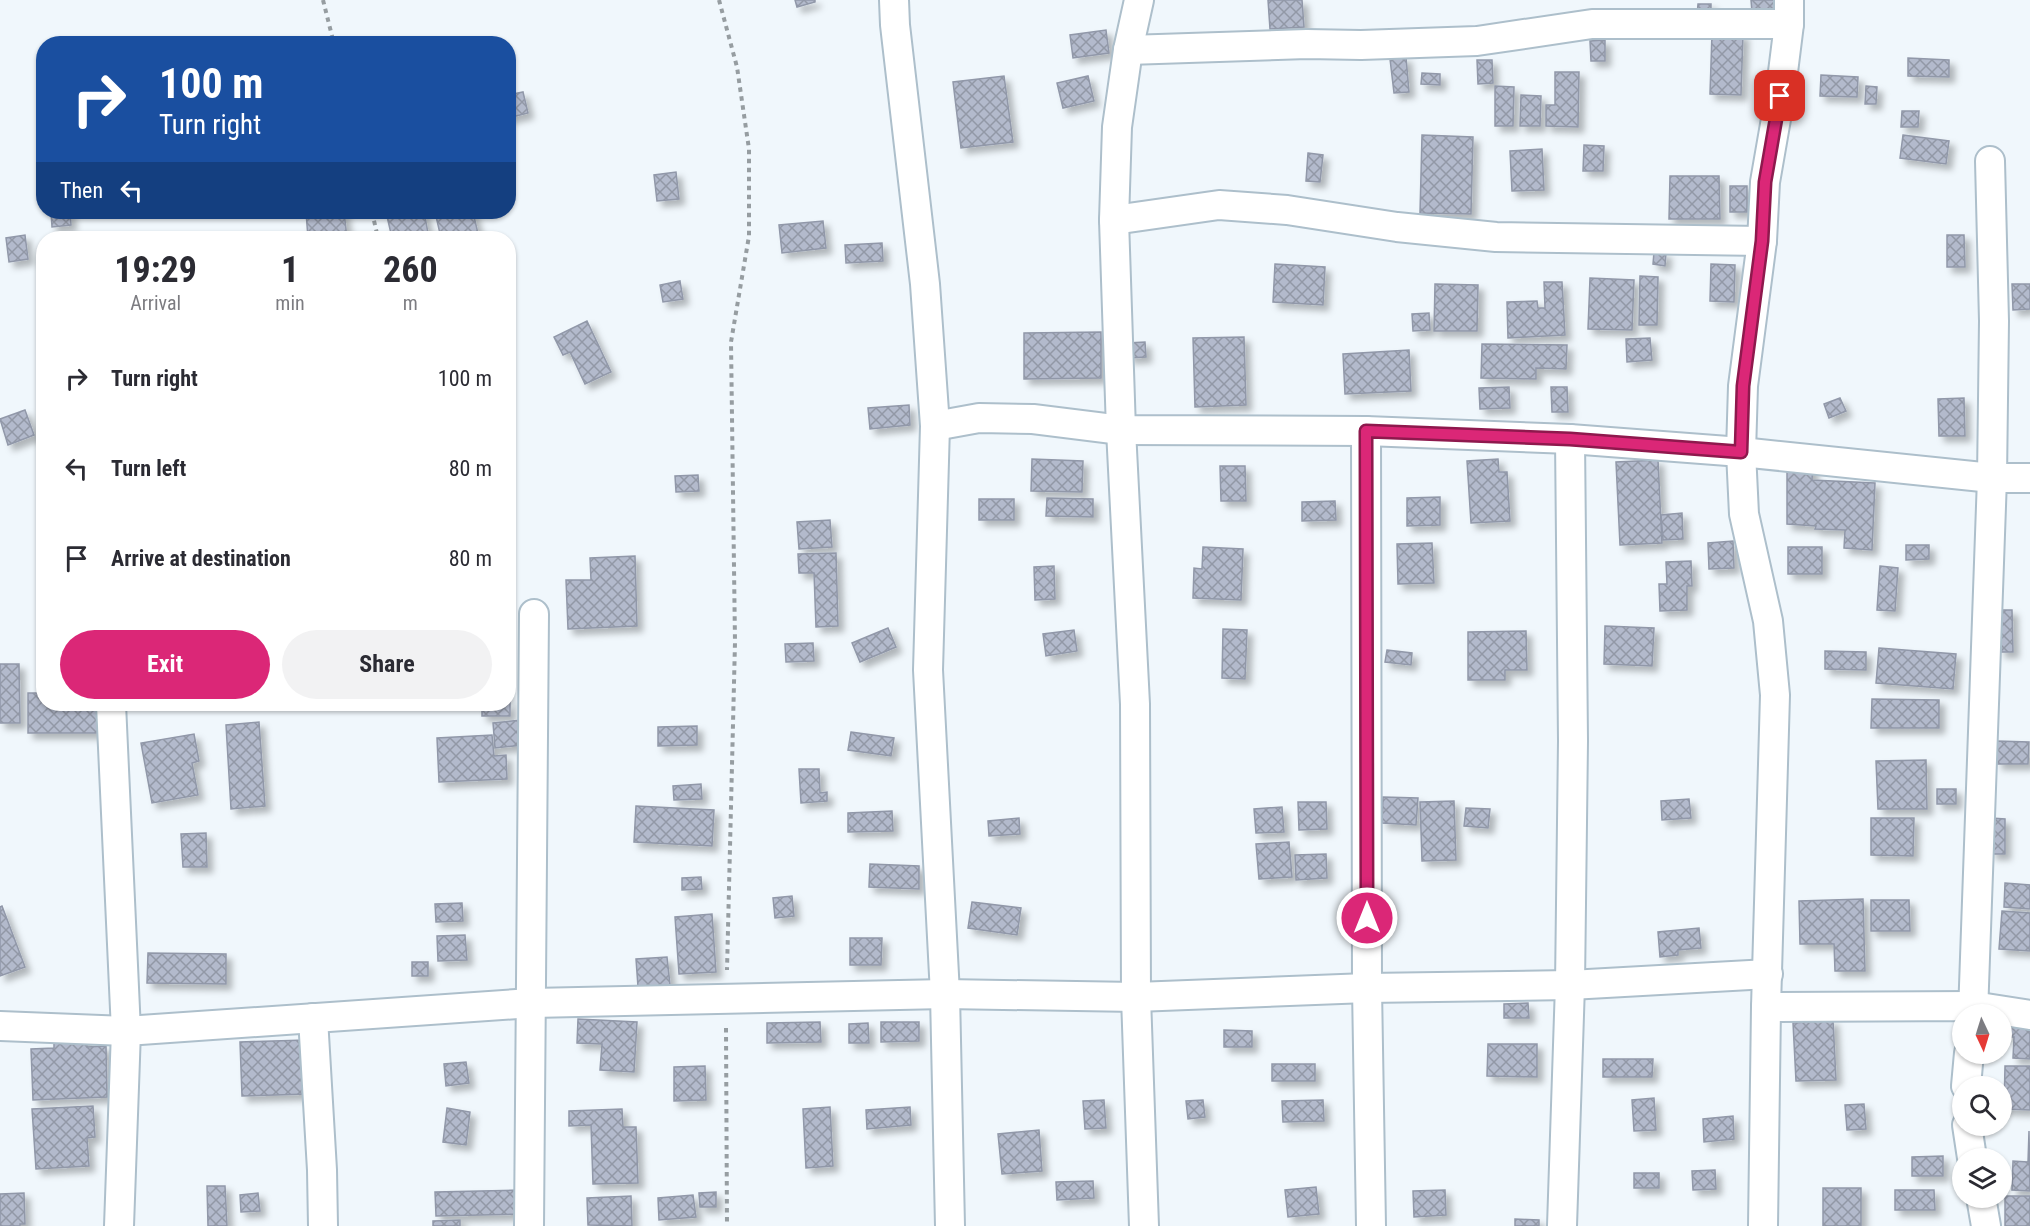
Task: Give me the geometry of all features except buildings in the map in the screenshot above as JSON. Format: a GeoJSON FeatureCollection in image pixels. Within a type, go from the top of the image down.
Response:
{"type":"FeatureCollection","features":[{"type":"Feature","properties":{"kind":"street"},"geometry":{"type":"LineString","coordinates":[[894,0],[894,25],[925,284],[935,426],[928,670],[945,994],[950,1226]]}},
{"type":"Feature","properties":{"kind":"street"},"geometry":{"type":"LineString","coordinates":[[1139,0],[1128,50],[1117,127],[1114,220],[1121,430],[1135,704],[1136,997],[1144,1226]]}},
{"type":"Feature","properties":{"kind":"street"},"geometry":{"type":"LineString","coordinates":[[1128,50],[1477,41],[1592,24],[1789,12],[1780,96],[1765,182],[1762,241],[1743,386],[1741,452],[1744,514],[1768,621],[1775,695],[1766,1007],[1763,1226]]}},
{"type":"Feature","properties":{"kind":"street"},"geometry":{"type":"LineString","coordinates":[[1973,1004],[1992,477],[1994,321],[1990,161]]}},
{"type":"Feature","properties":{"kind":"street"},"geometry":{"type":"LineString","coordinates":[[1114,220],[1219,205],[1287,210],[1397,227],[1496,237],[1762,241]]}},
{"type":"Feature","properties":{"kind":"street"},"geometry":{"type":"LineString","coordinates":[[935,426],[979,418],[1033,419],[1121,430],[1366,431],[1570,439],[1741,452],[1992,477],[2030,478]]}},
{"type":"Feature","properties":{"kind":"street"},"geometry":{"type":"LineString","coordinates":[[1366,431],[1367,988],[1371,1226]]}},
{"type":"Feature","properties":{"kind":"street"},"geometry":{"type":"LineString","coordinates":[[1562,1226],[1570,985],[1573,729],[1570,439]]}},
{"type":"Feature","properties":{"kind":"street"},"geometry":{"type":"LineString","coordinates":[[529,1226],[534,614]]}},
{"type":"Feature","properties":{"kind":"street"},"geometry":{"type":"LineString","coordinates":[[111,711],[126,1031],[118,1226]]}},
{"type":"Feature","properties":{"kind":"street"},"geometry":{"type":"LineString","coordinates":[[0,1026],[126,1031],[532,1004],[945,994],[1136,997],[1367,988],[1570,985],[1768,974]]}},
{"type":"Feature","properties":{"kind":"street"},"geometry":{"type":"LineString","coordinates":[[1766,1007],[1952,1010]]}},
{"type":"Feature","properties":{"kind":"street"},"geometry":{"type":"LineString","coordinates":[[2012,1013],[2030,1015]]}},
{"type":"Feature","properties":{"kind":"street"},"geometry":{"type":"LineString","coordinates":[[313,1018],[322,1170],[322,1226]]}},
{"type":"Feature","properties":{"kind":"street"},"geometry":{"type":"LineString","coordinates":[[1983,1208],[1986,1226]]}},
{"type":"Feature","properties":{"kind":"path"},"geometry":{"type":"LineString","coordinates":[[323,0],[332,36]]}},
{"type":"Feature","properties":{"kind":"path"},"geometry":{"type":"LineString","coordinates":[[719,0],[737,67],[749,149],[748,236],[731,342],[735,642],[726,999],[727,1226]]}},
{"type":"Feature","properties":{"kind":"route"},"geometry":{"type":"LineString","coordinates":[[1367,918],[1366,431],[1570,439],[1741,452],[1743,386],[1762,241],[1765,182],[1780,96]]}}]}
